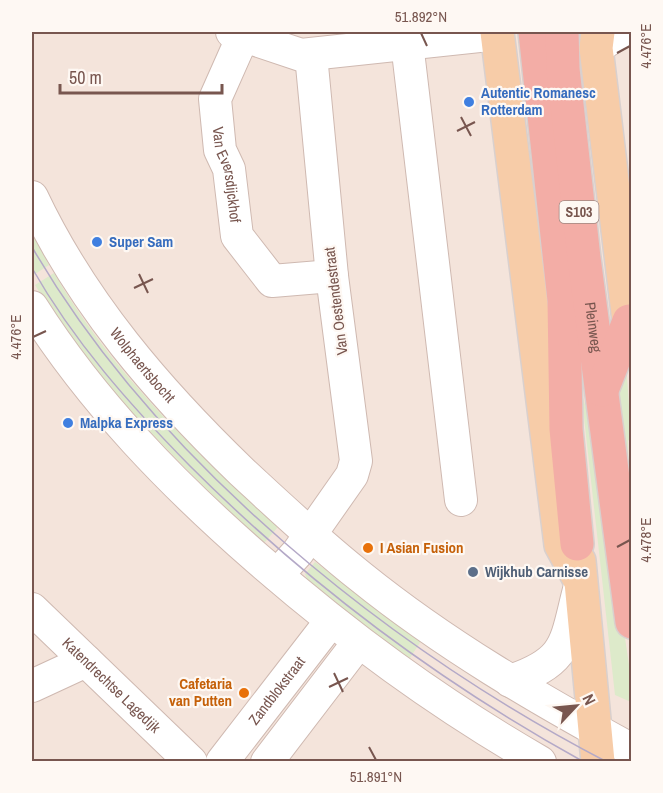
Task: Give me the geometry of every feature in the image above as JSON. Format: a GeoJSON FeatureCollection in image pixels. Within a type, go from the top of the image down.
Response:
{"type":"FeatureCollection","features":[{"type":"Feature","properties":{"kind":"highway","name":"Pleinweg"},"geometry":{"type":"LineString","coordinates":[[535,32],[564,300],[566,429],[578,544]]}},
{"type":"Feature","properties":{"kind":"highway","name":"Pleinweg"},"geometry":{"type":"LineString","coordinates":[[562,32],[563,69],[581,234],[632,622]]}},
{"type":"Feature","properties":{"kind":"highway"},"geometry":{"type":"LineString","coordinates":[[602,392],[630,331]]}},
{"type":"Feature","properties":{"kind":"main road","name":"Pleinweg"},"geometry":{"type":"LineString","coordinates":[[498,33],[561,545],[580,582]]}},
{"type":"Feature","properties":{"kind":"main road"},"geometry":{"type":"LineString","coordinates":[[605,37],[630,331]]}},
{"type":"Feature","properties":{"kind":"main road","name":"Pleinweg"},"geometry":{"type":"LineString","coordinates":[[578,544],[596,746]]}},
{"type":"Feature","properties":{"kind":"street"},"geometry":{"type":"LineString","coordinates":[[237,34],[293,54],[311,55],[498,33]]}},
{"type":"Feature","properties":{"kind":"street","name":"Van Eversdijckhof"},"geometry":{"type":"LineString","coordinates":[[237,34],[215,99],[220,150],[229,169],[237,236],[272,281],[332,276]]}},
{"type":"Feature","properties":{"kind":"street"},"geometry":{"type":"LineString","coordinates":[[407,44],[461,500]]}},
{"type":"Feature","properties":{"kind":"street","name":"Van Oestendestraat"},"geometry":{"type":"LineString","coordinates":[[310,534],[352,475],[356,461],[332,276],[311,55]]}},
{"type":"Feature","properties":{"kind":"street","name":"Wolphaertsbocht"},"geometry":{"type":"LineString","coordinates":[[32,197],[87,294],[150,378],[189,420],[310,534],[376,589],[510,681],[596,746],[632,750]]}},
{"type":"Feature","properties":{"kind":"street"},"geometry":{"type":"LineString","coordinates":[[32,307],[43,348],[104,406],[169,477],[277,575],[358,643],[458,714],[540,762]]}},
{"type":"Feature","properties":{"kind":"street"},"geometry":{"type":"LineString","coordinates":[[277,575],[310,534]]}},
{"type":"Feature","properties":{"kind":"street","name":"Pleinweg"},"geometry":{"type":"LineString","coordinates":[[510,681],[548,665],[561,653],[580,582]]}},
{"type":"Feature","properties":{"kind":"street","name":"Katendrechtse Lagedijk"},"geometry":{"type":"LineString","coordinates":[[32,609],[191,762]]}},
{"type":"Feature","properties":{"kind":"street","name":"Zandblokstraat"},"geometry":{"type":"LineString","coordinates":[[222,762],[331,621]]}},
{"type":"Feature","properties":{"kind":"street"},"geometry":{"type":"LineString","coordinates":[[267,762],[358,643]]}},
{"type":"Feature","properties":{"kind":"street"},"geometry":{"type":"LineString","coordinates":[[32,686],[86,661]]}},
{"type":"Feature","properties":{"kind":"shaded area"},"geometry":{"type":"Polygon","coordinates":[[[32,32],[631,32],[631,761],[32,761],[32,32]]]}},
{"type":"Feature","properties":{"kind":"green space"},"geometry":{"type":"Polygon","coordinates":[[[32,232],[49,265],[32,276],[32,232]]]}},
{"type":"Feature","properties":{"kind":"green space"},"geometry":{"type":"Polygon","coordinates":[[[54,273],[76,309],[101,343],[155,408],[214,468],[276,525],[277,528],[265,542],[247,530],[145,426],[76,345],[35,285],[54,273]]]}},
{"type":"Feature","properties":{"kind":"green space"},"geometry":{"type":"Polygon","coordinates":[[[626,360],[631,437],[628,441],[631,520],[614,391],[626,360]]]}},
{"type":"Feature","properties":{"kind":"green space"},"geometry":{"type":"Polygon","coordinates":[[[581,391],[595,438],[631,678],[631,702],[615,695],[581,391]]]}},
{"type":"Feature","properties":{"kind":"green space"},"geometry":{"type":"Polygon","coordinates":[[[315,562],[421,641],[408,661],[307,579],[305,574],[315,562]]]}},
{"type":"Feature","properties":{"kind":"tram line"},"geometry":{"type":"LineString","coordinates":[[32,247],[83,326],[143,402],[211,474],[284,542],[362,605],[442,664],[525,716],[607,762]]}},
{"type":"Feature","properties":{"kind":"tram line"},"geometry":{"type":"LineString","coordinates":[[32,268],[66,322],[104,372],[146,420],[235,509],[328,590],[376,628],[478,698],[584,762]]}},
{"type":"Feature","properties":{"kind":"place","name":"Autentic Romanesc Rotterdam"},"geometry":{"type":"Point","coordinates":[469,102]}},
{"type":"Feature","properties":{"kind":"place","name":"Super Sam"},"geometry":{"type":"Point","coordinates":[97,242]}},
{"type":"Feature","properties":{"kind":"place","name":"Malpka Express"},"geometry":{"type":"Point","coordinates":[68,423]}},
{"type":"Feature","properties":{"kind":"place","name":"I Asian Fusion"},"geometry":{"type":"Point","coordinates":[368,548]}},
{"type":"Feature","properties":{"kind":"place","name":"Wijkhub Carnisse"},"geometry":{"type":"Point","coordinates":[473,572]}},
{"type":"Feature","properties":{"kind":"place","name":"Cafetaria van Putten"},"geometry":{"type":"Point","coordinates":[244,693]}}]}
